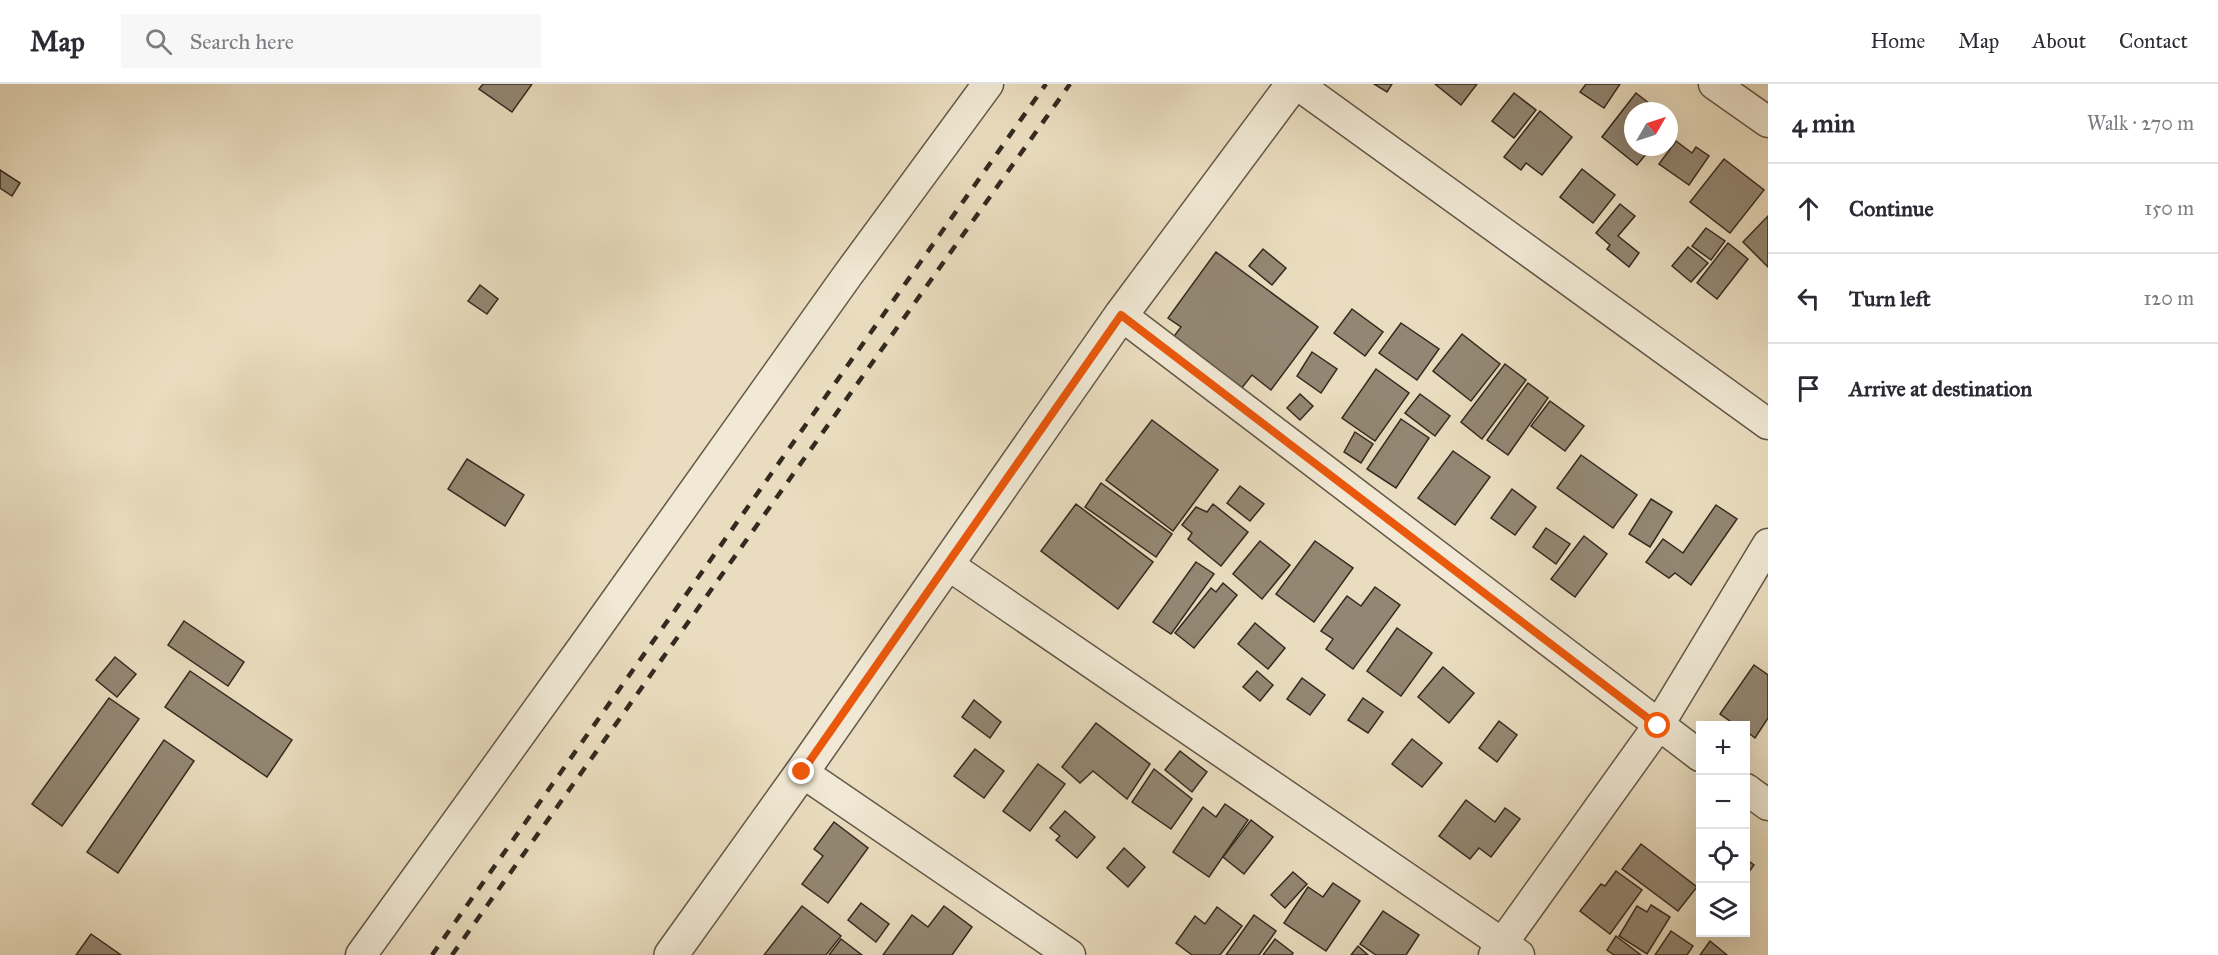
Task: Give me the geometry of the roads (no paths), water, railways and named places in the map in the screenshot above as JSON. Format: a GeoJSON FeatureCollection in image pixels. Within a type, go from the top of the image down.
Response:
{"type":"FeatureCollection","features":[{"type":"Feature","properties":{"kind":"street"},"geometry":{"type":"LineString","coordinates":[[361,955],[854,266],[988,84]]}},
{"type":"Feature","properties":{"kind":"street"},"geometry":{"type":"LineString","coordinates":[[671,955],[802,772],[1121,315],[1295,84],[1768,424]]}},
{"type":"Feature","properties":{"kind":"street"},"geometry":{"type":"LineString","coordinates":[[1714,84],[1768,122]]}},
{"type":"Feature","properties":{"kind":"street"},"geometry":{"type":"LineString","coordinates":[[1121,315],[1658,726],[1696,753]]}},
{"type":"Feature","properties":{"kind":"street"},"geometry":{"type":"LineString","coordinates":[[947,564],[1505,951],[1658,726],[1768,544]]}},
{"type":"Feature","properties":{"kind":"street"},"geometry":{"type":"LineString","coordinates":[[802,772],[1070,955]]}},
{"type":"Feature","properties":{"kind":"street"},"geometry":{"type":"LineString","coordinates":[[1750,792],[1768,805]]}},
{"type":"Feature","properties":{"kind":"railway"},"geometry":{"type":"LineString","coordinates":[[432,955],[1046,84]]}},
{"type":"Feature","properties":{"kind":"railway"},"geometry":{"type":"LineString","coordinates":[[452,955],[1070,84]]}}]}
